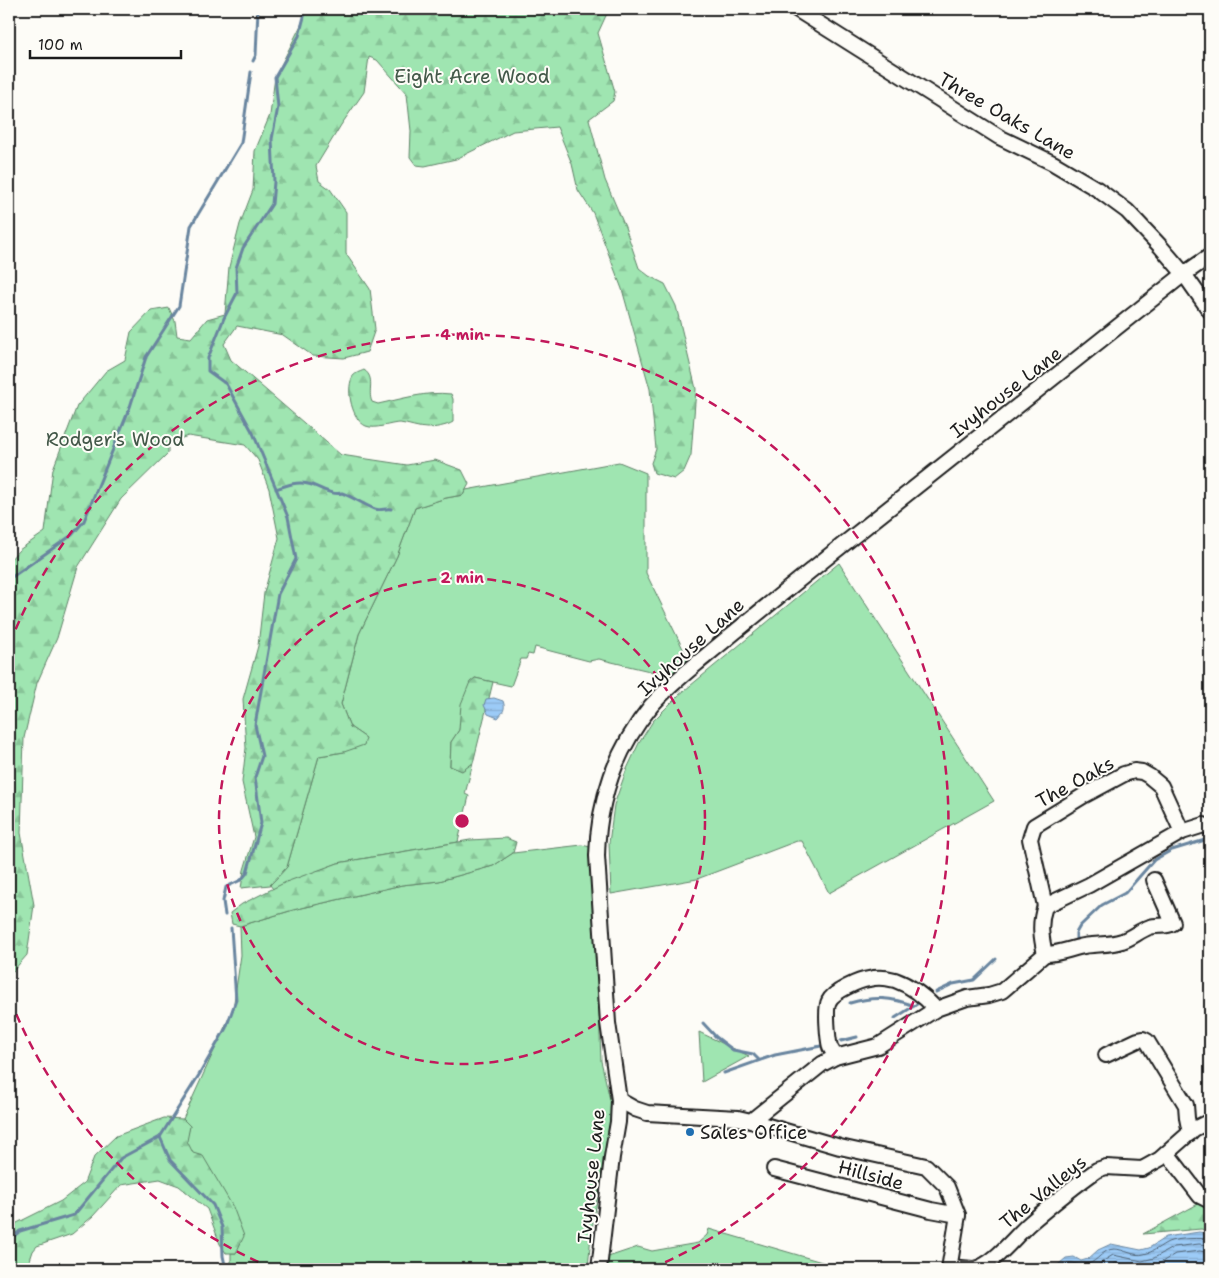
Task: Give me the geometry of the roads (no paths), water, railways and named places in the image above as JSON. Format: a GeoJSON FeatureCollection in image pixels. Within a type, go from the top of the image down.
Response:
{"type":"FeatureCollection","features":[{"type":"Feature","properties":{"kind":"street","name":"Three Oaks Lane"},"geometry":{"type":"LineString","coordinates":[[796,9],[999,137],[1053,163],[1097,189],[1127,211],[1160,246],[1184,274],[1210,311]]}},
{"type":"Feature","properties":{"kind":"street","name":"Ivyhouse Lane"},"geometry":{"type":"LineString","coordinates":[[600,1269],[619,1100],[608,1023],[597,839],[606,791],[622,752],[637,726],[652,705],[666,691],[761,610],[1184,274],[1210,256]]}},
{"type":"Feature","properties":{"kind":"street","name":"The Oaks"},"geometry":{"type":"LineString","coordinates":[[1045,906],[1030,839],[1034,826],[1083,796],[1124,774],[1134,771],[1142,772],[1160,786],[1182,832]]}},
{"type":"Feature","properties":{"kind":"street"},"geometry":{"type":"LineString","coordinates":[[1045,954],[1040,934],[1041,917],[1045,906],[1089,885],[1182,832],[1204,825],[1210,828]]}},
{"type":"Feature","properties":{"kind":"street"},"geometry":{"type":"LineString","coordinates":[[751,1121],[822,1064],[836,1057],[878,1046],[936,1009],[967,998],[1002,991],[1045,954],[1058,954],[1079,947],[1116,943],[1153,926],[1168,926],[1172,923],[1154,880]]}},
{"type":"Feature","properties":{"kind":"street"},"geometry":{"type":"LineString","coordinates":[[836,1057],[830,1046],[827,1007],[829,1000],[835,994],[851,986],[867,979],[894,980],[921,993],[936,1009]]}},
{"type":"Feature","properties":{"kind":"street"},"geometry":{"type":"LineString","coordinates":[[1106,1055],[1138,1040],[1143,1039],[1147,1041],[1186,1105],[1186,1118],[1190,1133]]}},
{"type":"Feature","properties":{"kind":"street"},"geometry":{"type":"LineString","coordinates":[[619,1100],[647,1113]]}},
{"type":"Feature","properties":{"kind":"street"},"geometry":{"type":"LineString","coordinates":[[618,1122],[631,1116],[647,1113],[738,1118],[840,1148],[922,1164],[947,1186],[958,1215],[949,1268]]}},
{"type":"Feature","properties":{"kind":"street","name":"The Valleys"},"geometry":{"type":"LineString","coordinates":[[949,1268],[973,1269],[982,1266],[992,1259],[1029,1223],[1097,1170],[1106,1167],[1142,1169],[1167,1153],[1190,1133],[1210,1121]]}},
{"type":"Feature","properties":{"kind":"street"},"geometry":{"type":"LineString","coordinates":[[1167,1153],[1200,1196],[1210,1201]]}},
{"type":"Feature","properties":{"kind":"street","name":"Hillside"},"geometry":{"type":"LineString","coordinates":[[774,1169],[931,1210],[958,1215]]}},
{"type":"Feature","properties":{"kind":"water"},"geometry":{"type":"Polygon","coordinates":[[[494,698],[503,701],[504,704],[504,710],[498,718],[488,714],[484,705],[486,699],[494,698]]]}},
{"type":"Feature","properties":{"kind":"water"},"geometry":{"type":"Polygon","coordinates":[[[1199,1232],[1210,1234],[1210,1269],[1053,1269],[1066,1258],[1074,1257],[1081,1261],[1088,1259],[1098,1250],[1111,1244],[1141,1250],[1149,1248],[1166,1237],[1199,1232]]]}},
{"type":"Feature","properties":{"kind":"waterway"},"geometry":{"type":"LineString","coordinates":[[253,61],[256,55],[258,9]]}},
{"type":"Feature","properties":{"kind":"waterway"},"geometry":{"type":"LineString","coordinates":[[225,915],[223,901],[226,887],[241,880],[247,873],[261,823],[255,777],[262,756],[255,725],[278,594],[296,559],[288,517],[253,433],[226,384],[208,371],[208,358],[224,318],[237,293],[236,268],[243,248],[272,204],[274,182],[272,139],[278,107],[275,77],[299,36],[306,9]]}},
{"type":"Feature","properties":{"kind":"waterway"},"geometry":{"type":"LineString","coordinates":[[9,579],[72,535],[84,521],[130,407],[146,357],[179,306],[191,226],[241,143],[251,72]]}},
{"type":"Feature","properties":{"kind":"waterway"},"geometry":{"type":"LineString","coordinates":[[276,489],[292,484],[304,483],[329,492],[342,493],[375,509],[391,509]]}},
{"type":"Feature","properties":{"kind":"waterway"},"geometry":{"type":"LineString","coordinates":[[1076,939],[1076,933],[1080,926],[1102,905],[1125,893],[1154,860],[1172,850],[1205,840]]}},
{"type":"Feature","properties":{"kind":"waterway"},"geometry":{"type":"LineString","coordinates":[[9,1240],[20,1231],[74,1215],[121,1158],[160,1137],[226,1028],[236,1000],[231,928]]}},
{"type":"Feature","properties":{"kind":"waterway"},"geometry":{"type":"LineString","coordinates":[[936,992],[953,984],[974,980],[996,959]]}},
{"type":"Feature","properties":{"kind":"waterway"},"geometry":{"type":"LineString","coordinates":[[850,1003],[867,999],[882,999],[914,1006]]}},
{"type":"Feature","properties":{"kind":"waterway"},"geometry":{"type":"LineString","coordinates":[[895,1018],[917,1004]]}},
{"type":"Feature","properties":{"kind":"waterway"},"geometry":{"type":"LineString","coordinates":[[703,1023],[716,1037],[733,1050],[753,1054],[759,1060]]}},
{"type":"Feature","properties":{"kind":"waterway"},"geometry":{"type":"LineString","coordinates":[[841,1041],[857,1037]]}},
{"type":"Feature","properties":{"kind":"waterway"},"geometry":{"type":"LineString","coordinates":[[724,1073],[775,1055],[821,1046]]}},
{"type":"Feature","properties":{"kind":"waterway"},"geometry":{"type":"LineString","coordinates":[[160,1137],[170,1160],[213,1205],[222,1227],[223,1256],[226,1269]]}},
{"type":"Feature","properties":{"kind":"place","name":"Sales Office"},"geometry":{"type":"Point","coordinates":[690,1132]}},
{"type":"Feature","properties":{"kind":"park label","name":"Eight Acre Wood"},"geometry":{"type":"Point","coordinates":[472,76]}},
{"type":"Feature","properties":{"kind":"park label","name":"Rodger's Wood"},"geometry":{"type":"Point","coordinates":[115,439]}}]}
